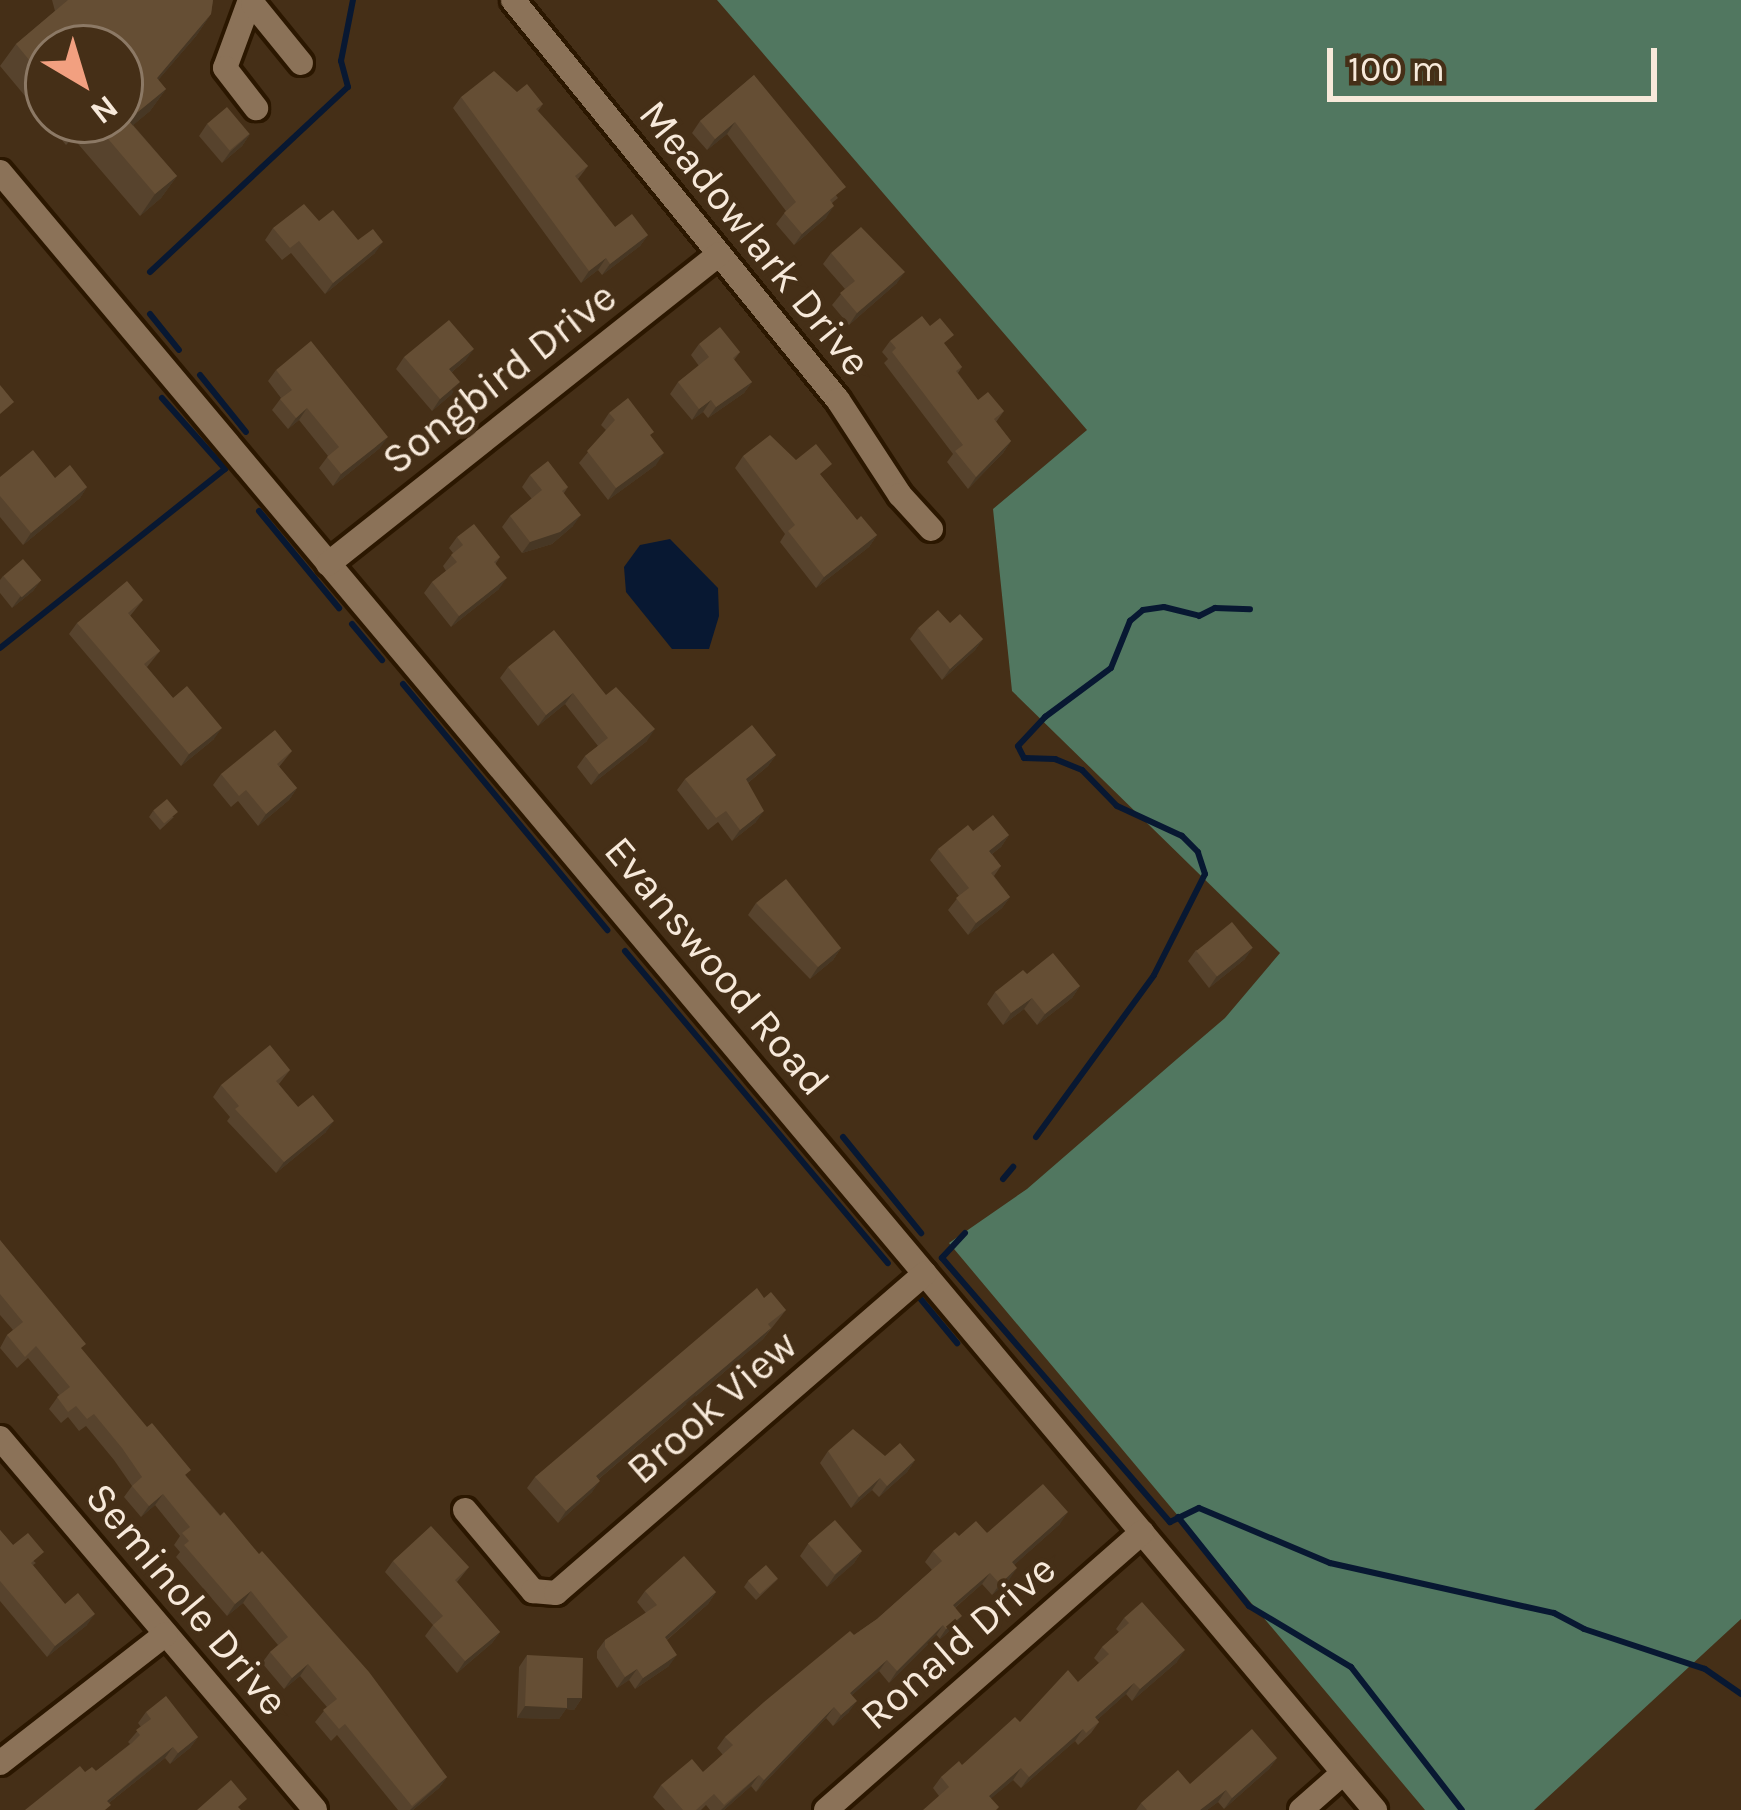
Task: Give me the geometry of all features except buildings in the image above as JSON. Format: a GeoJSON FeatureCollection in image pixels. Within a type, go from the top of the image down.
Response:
{"type":"FeatureCollection","features":[{"type":"Feature","properties":{"kind":"street","name":"Meadowlark Drive"},"geometry":{"type":"LineString","coordinates":[[513,0],[838,400],[900,495],[931,530]]}},
{"type":"Feature","properties":{"kind":"street"},"geometry":{"type":"LineString","coordinates":[[256,109],[225,68],[251,2],[301,63]]}},
{"type":"Feature","properties":{"kind":"street","name":"Evanswood Road"},"geometry":{"type":"LineString","coordinates":[[0,172],[1375,1810]]}},
{"type":"Feature","properties":{"kind":"street","name":"Songbird Drive"},"geometry":{"type":"LineString","coordinates":[[328,563],[719,254]]}},
{"type":"Feature","properties":{"kind":"street","name":"Brook View"},"geometry":{"type":"LineString","coordinates":[[464,1510],[533,1591],[549,1596],[566,1587],[925,1273]]}},
{"type":"Feature","properties":{"kind":"street","name":"Seminole Drive"},"geometry":{"type":"LineString","coordinates":[[0,1438],[315,1810]]}},
{"type":"Feature","properties":{"kind":"street","name":"Ronald Drive"},"geometry":{"type":"LineString","coordinates":[[826,1810],[1142,1532]]}},
{"type":"Feature","properties":{"kind":"street"},"geometry":{"type":"LineString","coordinates":[[0,1763],[166,1634]]}},
{"type":"Feature","properties":{"kind":"street"},"geometry":{"type":"LineString","coordinates":[[1301,1810],[1343,1774]]}},
{"type":"Feature","properties":{"kind":"green space"},"geometry":{"type":"Polygon","coordinates":[[[717,0],[1741,0],[1741,1619],[1534,1810],[1425,1810],[949,1243],[1027,1189],[1225,1018],[1280,953],[1012,691],[993,509],[1087,430],[717,0]]]}},
{"type":"Feature","properties":{"kind":"water"},"geometry":{"type":"Polygon","coordinates":[[[670,539],[718,588],[719,616],[709,649],[672,649],[626,592],[624,567],[640,545],[670,539]]]}},
{"type":"Feature","properties":{"kind":"waterway"},"geometry":{"type":"LineString","coordinates":[[150,272],[348,87],[341,61],[353,0]]}},
{"type":"Feature","properties":{"kind":"waterway"},"geometry":{"type":"LineString","coordinates":[[150,314],[179,350]]}},
{"type":"Feature","properties":{"kind":"waterway"},"geometry":{"type":"LineString","coordinates":[[200,375],[246,432]]}},
{"type":"Feature","properties":{"kind":"waterway"},"geometry":{"type":"LineString","coordinates":[[0,648],[225,469],[162,398]]}},
{"type":"Feature","properties":{"kind":"waterway"},"geometry":{"type":"LineString","coordinates":[[259,511],[339,608]]}},
{"type":"Feature","properties":{"kind":"waterway"},"geometry":{"type":"LineString","coordinates":[[1036,1137],[1154,975],[1205,874],[1198,852],[1182,836],[1117,806],[1082,770],[1055,759],[1024,758],[1018,746],[1045,717],[1111,668],[1130,621],[1143,610],[1164,607],[1199,616],[1215,608],[1250,609]]}},
{"type":"Feature","properties":{"kind":"waterway"},"geometry":{"type":"LineString","coordinates":[[352,624],[382,660]]}},
{"type":"Feature","properties":{"kind":"waterway"},"geometry":{"type":"LineString","coordinates":[[403,684],[607,930]]}},
{"type":"Feature","properties":{"kind":"waterway"},"geometry":{"type":"LineString","coordinates":[[625,951],[888,1263]]}},
{"type":"Feature","properties":{"kind":"waterway"},"geometry":{"type":"LineString","coordinates":[[843,1137],[921,1233]]}},
{"type":"Feature","properties":{"kind":"waterway"},"geometry":{"type":"LineString","coordinates":[[1003,1179],[1013,1167]]}},
{"type":"Feature","properties":{"kind":"waterway"},"geometry":{"type":"LineString","coordinates":[[965,1233],[942,1258],[1170,1522],[1199,1508],[1330,1563],[1554,1613],[1584,1629],[1705,1669],[1741,1694]]}},
{"type":"Feature","properties":{"kind":"waterway"},"geometry":{"type":"LineString","coordinates":[[919,1297],[957,1343]]}},
{"type":"Feature","properties":{"kind":"waterway"},"geometry":{"type":"LineString","coordinates":[[1178,1517],[1249,1606],[1351,1667],[1462,1810]]}}]}
